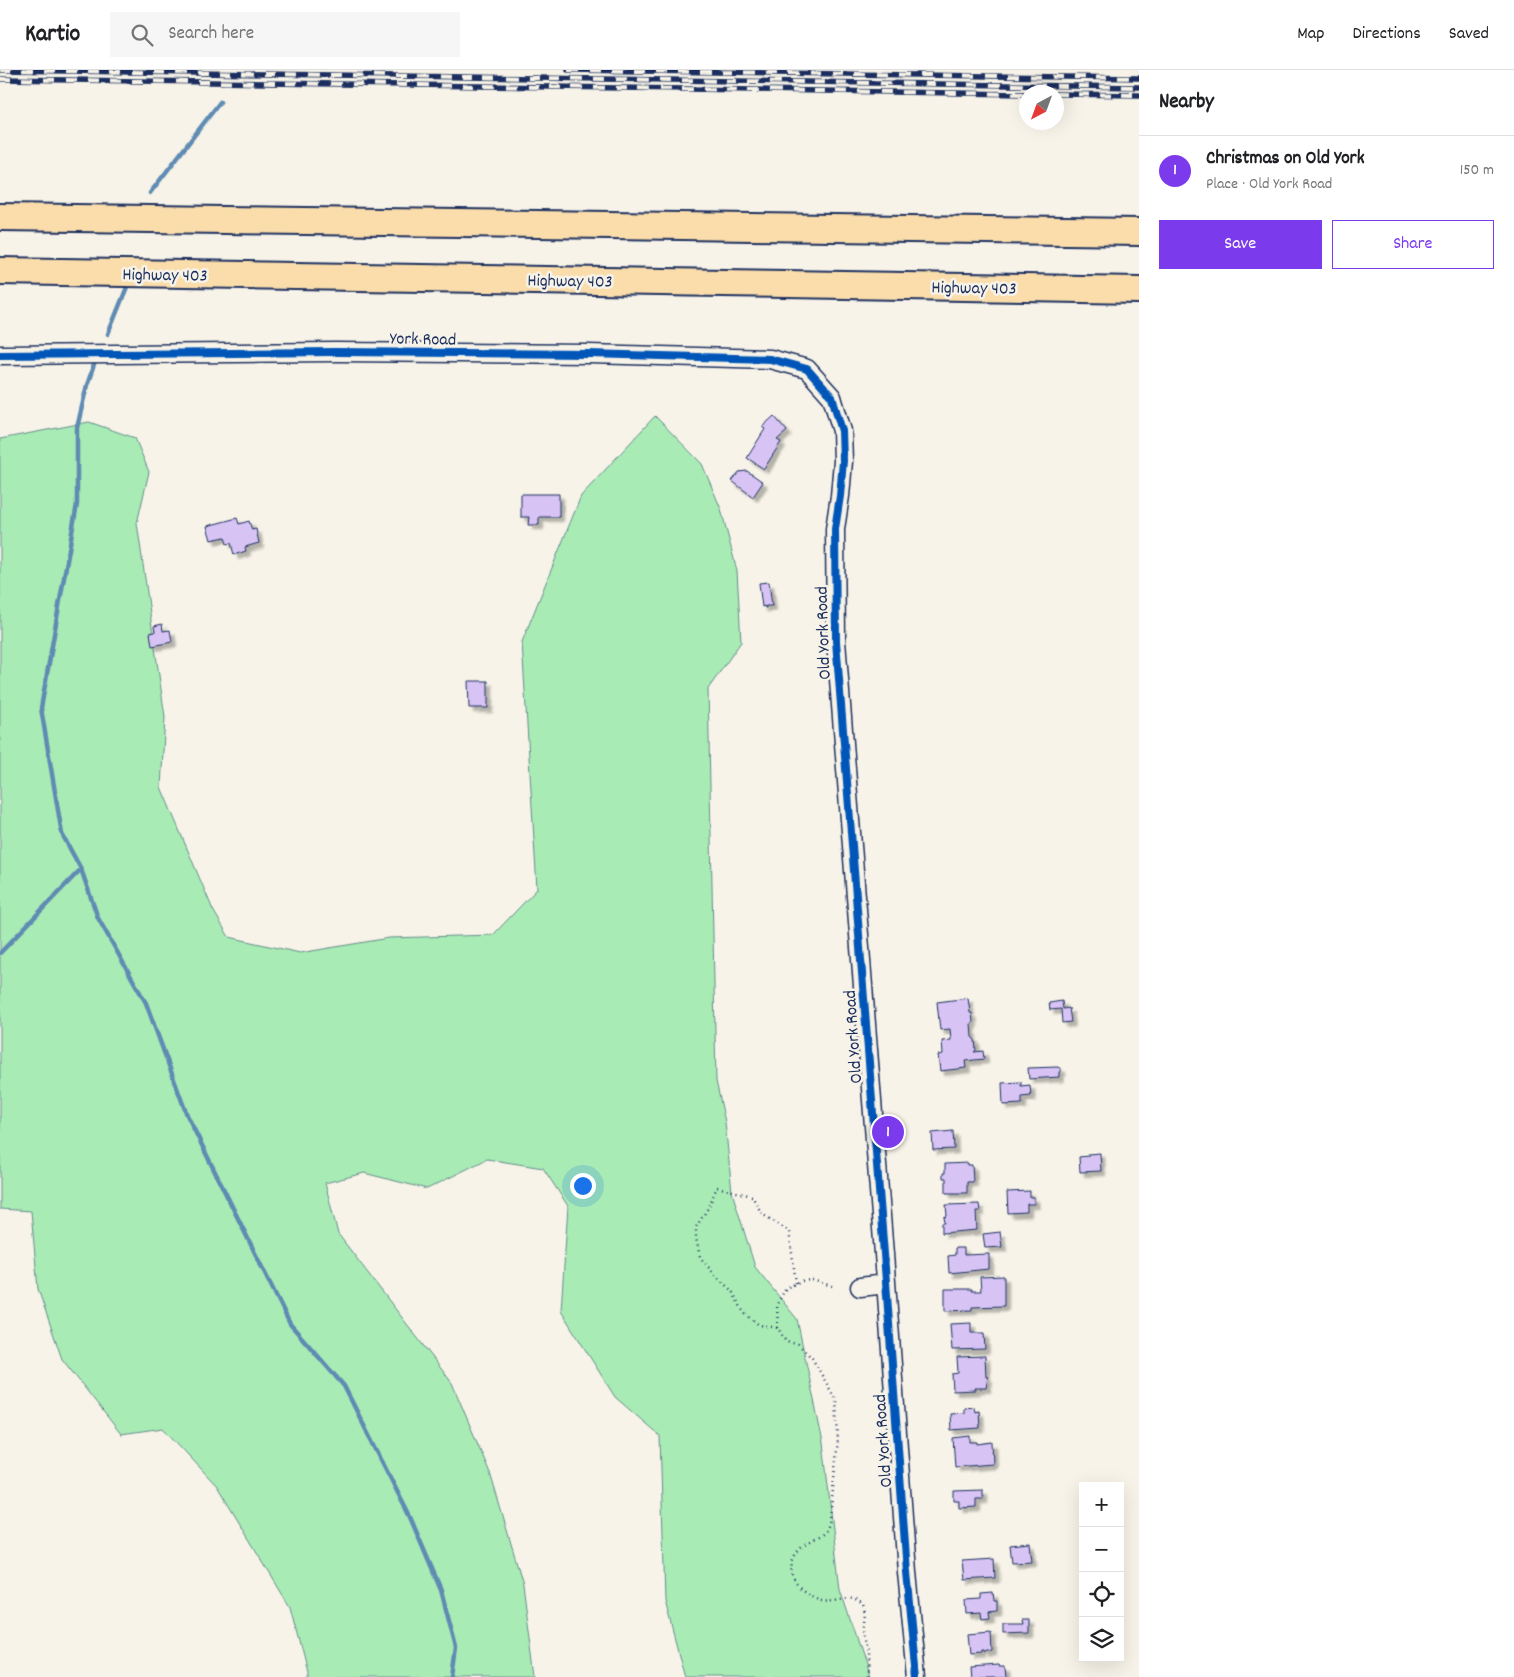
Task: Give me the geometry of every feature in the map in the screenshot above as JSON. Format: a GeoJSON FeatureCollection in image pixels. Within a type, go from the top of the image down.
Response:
{"type":"FeatureCollection","features":[{"type":"Feature","properties":{"kind":"highway"},"geometry":{"type":"LineString","coordinates":[[0,217],[1139,232]]}},
{"type":"Feature","properties":{"kind":"highway","name":"Highway 403"},"geometry":{"type":"LineString","coordinates":[[0,271],[1139,290]]}},
{"type":"Feature","properties":{"kind":"street","name":"York Road"},"geometry":{"type":"LineString","coordinates":[[0,355],[336,352],[589,354],[770,359],[807,369],[832,397]]}},
{"type":"Feature","properties":{"kind":"street","name":"Old York Road"},"geometry":{"type":"LineString","coordinates":[[832,397],[842,431],[843,461],[835,529],[836,641],[907,1572],[917,1677]]}},
{"type":"Feature","properties":{"kind":"street"},"geometry":{"type":"LineString","coordinates":[[860,1287],[886,1284]]}},
{"type":"Feature","properties":{"kind":"path"},"geometry":{"type":"LineString","coordinates":[[778,1328],[758,1325],[744,1313],[732,1291],[714,1275],[700,1257],[696,1238],[696,1226],[708,1208],[717,1187],[752,1196],[762,1214],[788,1231],[796,1283]]}},
{"type":"Feature","properties":{"kind":"path"},"geometry":{"type":"LineString","coordinates":[[832,1286],[812,1280],[802,1281],[786,1288],[778,1304],[778,1328],[786,1342],[798,1344],[812,1358],[836,1400],[838,1439],[830,1519],[826,1532],[802,1546],[793,1556],[791,1570],[794,1581],[802,1590],[815,1597],[822,1600],[853,1599],[863,1605],[862,1633],[866,1653],[867,1677]]}},
{"type":"Feature","properties":{"kind":"green space"},"geometry":{"type":"Polygon","coordinates":[[[655,416],[702,464],[721,509],[737,571],[741,642],[708,689],[716,1081],[725,1122],[732,1192],[755,1267],[797,1319],[823,1443],[840,1589],[869,1677],[685,1677],[665,1601],[660,1436],[615,1397],[561,1311],[568,1206],[543,1168],[487,1159],[427,1189],[364,1173],[325,1183],[338,1234],[452,1383],[490,1473],[523,1584],[535,1677],[307,1677],[290,1607],[217,1486],[163,1428],[121,1434],[62,1359],[38,1289],[31,1211],[0,1209],[0,439],[89,422],[135,438],[149,472],[137,523],[165,717],[161,787],[213,910],[229,937],[300,953],[389,938],[493,935],[537,889],[522,642],[581,496],[655,416]]]}},
{"type":"Feature","properties":{"kind":"building"},"geometry":{"type":"Polygon","coordinates":[[[774,416],[787,431],[777,440],[781,442],[764,469],[747,458],[765,429],[762,427],[774,416]]]}},
{"type":"Feature","properties":{"kind":"building"},"geometry":{"type":"Polygon","coordinates":[[[747,471],[763,482],[753,497],[732,481],[739,472],[747,471]]]}},
{"type":"Feature","properties":{"kind":"building"},"geometry":{"type":"Polygon","coordinates":[[[521,494],[559,494],[559,517],[539,517],[539,525],[528,525],[529,517],[521,517],[521,494]]]}},
{"type":"Feature","properties":{"kind":"building"},"geometry":{"type":"Polygon","coordinates":[[[237,518],[239,524],[249,521],[252,530],[256,529],[259,543],[245,547],[246,551],[234,555],[231,543],[227,544],[225,537],[211,540],[207,526],[237,518]]]}},
{"type":"Feature","properties":{"kind":"building"},"geometry":{"type":"Polygon","coordinates":[[[769,582],[772,606],[766,606],[765,608],[765,606],[762,607],[759,583],[769,582]]]}},
{"type":"Feature","properties":{"kind":"building"},"geometry":{"type":"Polygon","coordinates":[[[162,624],[163,631],[170,630],[172,642],[152,646],[150,633],[155,632],[154,626],[162,624]]]}},
{"type":"Feature","properties":{"kind":"building"},"geometry":{"type":"Polygon","coordinates":[[[468,681],[488,681],[488,708],[469,708],[468,681]]]}},
{"type":"Feature","properties":{"kind":"building"},"geometry":{"type":"Polygon","coordinates":[[[968,998],[973,1022],[971,1023],[972,1037],[975,1040],[976,1050],[974,1052],[983,1051],[984,1059],[965,1061],[966,1068],[940,1071],[938,1055],[943,1054],[942,1041],[951,1040],[950,1029],[940,1030],[937,1002],[968,998]]]}},
{"type":"Feature","properties":{"kind":"building"},"geometry":{"type":"Polygon","coordinates":[[[1062,1001],[1063,1009],[1069,1008],[1071,1022],[1062,1023],[1061,1009],[1050,1010],[1049,1003],[1062,1001]]]}},
{"type":"Feature","properties":{"kind":"building"},"geometry":{"type":"Polygon","coordinates":[[[1028,1068],[1061,1068],[1059,1077],[1029,1079],[1028,1068]]]}},
{"type":"Feature","properties":{"kind":"building"},"geometry":{"type":"Polygon","coordinates":[[[1021,1082],[1021,1086],[1030,1085],[1031,1096],[1022,1097],[1022,1104],[1003,1105],[1002,1083],[1021,1082]]]}},
{"type":"Feature","properties":{"kind":"building"},"geometry":{"type":"Polygon","coordinates":[[[953,1131],[954,1149],[933,1150],[932,1133],[953,1131]]]}},
{"type":"Feature","properties":{"kind":"building"},"geometry":{"type":"Polygon","coordinates":[[[1100,1153],[1101,1171],[1080,1172],[1079,1157],[1100,1153]]]}},
{"type":"Feature","properties":{"kind":"building"},"geometry":{"type":"Polygon","coordinates":[[[968,1163],[968,1165],[972,1165],[973,1182],[967,1182],[967,1193],[946,1193],[946,1178],[943,1178],[945,1164],[968,1163]]]}},
{"type":"Feature","properties":{"kind":"building"},"geometry":{"type":"Polygon","coordinates":[[[1030,1191],[1030,1197],[1034,1197],[1035,1204],[1027,1204],[1027,1212],[1008,1213],[1007,1192],[1030,1191]]]}},
{"type":"Feature","properties":{"kind":"building"},"geometry":{"type":"Polygon","coordinates":[[[979,1204],[980,1211],[976,1211],[977,1230],[942,1233],[942,1223],[945,1223],[944,1217],[947,1216],[946,1205],[979,1204]]]}},
{"type":"Feature","properties":{"kind":"building"},"geometry":{"type":"Polygon","coordinates":[[[1000,1232],[1002,1247],[985,1248],[983,1234],[1000,1232]]]}},
{"type":"Feature","properties":{"kind":"building"},"geometry":{"type":"Polygon","coordinates":[[[955,1248],[964,1248],[964,1255],[989,1254],[989,1269],[949,1273],[948,1256],[955,1255],[955,1248]]]}},
{"type":"Feature","properties":{"kind":"building"},"geometry":{"type":"Polygon","coordinates":[[[1004,1276],[1004,1306],[972,1307],[972,1310],[945,1311],[945,1289],[981,1291],[980,1277],[1004,1276]]]}},
{"type":"Feature","properties":{"kind":"building"},"geometry":{"type":"Polygon","coordinates":[[[971,1323],[971,1333],[984,1333],[985,1349],[952,1350],[950,1324],[971,1323]]]}},
{"type":"Feature","properties":{"kind":"building"},"geometry":{"type":"Polygon","coordinates":[[[985,1356],[986,1377],[988,1377],[986,1388],[953,1391],[952,1374],[958,1373],[957,1357],[985,1356]]]}},
{"type":"Feature","properties":{"kind":"building"},"geometry":{"type":"Polygon","coordinates":[[[974,1407],[975,1412],[979,1411],[980,1428],[951,1430],[950,1414],[964,1413],[964,1408],[974,1407]]]}},
{"type":"Feature","properties":{"kind":"building"},"geometry":{"type":"Polygon","coordinates":[[[970,1436],[970,1442],[977,1442],[977,1444],[992,1442],[993,1464],[955,1467],[953,1438],[970,1436]]]}},
{"type":"Feature","properties":{"kind":"building"},"geometry":{"type":"Polygon","coordinates":[[[983,1490],[983,1499],[976,1499],[976,1507],[959,1508],[959,1501],[954,1501],[954,1491],[983,1490]]]}},
{"type":"Feature","properties":{"kind":"building"},"geometry":{"type":"Polygon","coordinates":[[[1030,1543],[1032,1561],[1012,1562],[1010,1545],[1030,1543]]]}},
{"type":"Feature","properties":{"kind":"building"},"geometry":{"type":"Polygon","coordinates":[[[994,1559],[995,1578],[964,1580],[962,1561],[994,1559]]]}},
{"type":"Feature","properties":{"kind":"building"},"geometry":{"type":"Polygon","coordinates":[[[993,1593],[994,1601],[997,1601],[997,1611],[989,1612],[990,1618],[982,1619],[981,1613],[967,1614],[966,1600],[981,1599],[981,1594],[993,1593]]]}},
{"type":"Feature","properties":{"kind":"building"},"geometry":{"type":"Polygon","coordinates":[[[1022,1620],[1029,1620],[1029,1633],[1003,1634],[1003,1624],[1023,1624],[1022,1620]]]}},
{"type":"Feature","properties":{"kind":"building"},"geometry":{"type":"Polygon","coordinates":[[[991,1632],[992,1652],[969,1655],[967,1634],[991,1632]]]}},
{"type":"Feature","properties":{"kind":"building"},"geometry":{"type":"Polygon","coordinates":[[[1005,1666],[1006,1677],[970,1677],[969,1667],[1005,1666]]]}},
{"type":"Feature","properties":{"kind":"waterway"},"geometry":{"type":"LineString","coordinates":[[150,193],[220,102]]}},
{"type":"Feature","properties":{"kind":"waterway"},"geometry":{"type":"LineString","coordinates":[[108,334],[129,282]]}},
{"type":"Feature","properties":{"kind":"waterway"},"geometry":{"type":"LineString","coordinates":[[94,365],[87,385],[77,428],[77,504],[41,708],[62,834],[81,869],[98,918],[146,1003],[187,1115],[290,1324],[344,1386],[410,1517],[441,1590],[456,1648],[452,1677]]}},
{"type":"Feature","properties":{"kind":"waterway"},"geometry":{"type":"LineString","coordinates":[[0,953],[81,869]]}},
{"type":"Feature","properties":{"kind":"railway"},"geometry":{"type":"LineString","coordinates":[[0,70],[1139,87]]}},
{"type":"Feature","properties":{"kind":"railway"},"geometry":{"type":"LineString","coordinates":[[568,70],[1139,78]]}},
{"type":"Feature","properties":{"kind":"railway"},"geometry":{"type":"LineString","coordinates":[[0,79],[1019,94]]}},
{"type":"Feature","properties":{"kind":"railway"},"geometry":{"type":"LineString","coordinates":[[1064,94],[1139,95]]}},
{"type":"Feature","properties":{"kind":"cycle path"},"geometry":{"type":"LineString","coordinates":[[0,355],[336,352],[589,354],[770,359],[807,369],[832,397],[842,431],[843,461],[835,529],[836,641],[907,1572],[917,1677]]}},
{"type":"Feature","properties":{"kind":"place","name":"Christmas on Old York"},"geometry":{"type":"Point","coordinates":[888,1132]}}]}
